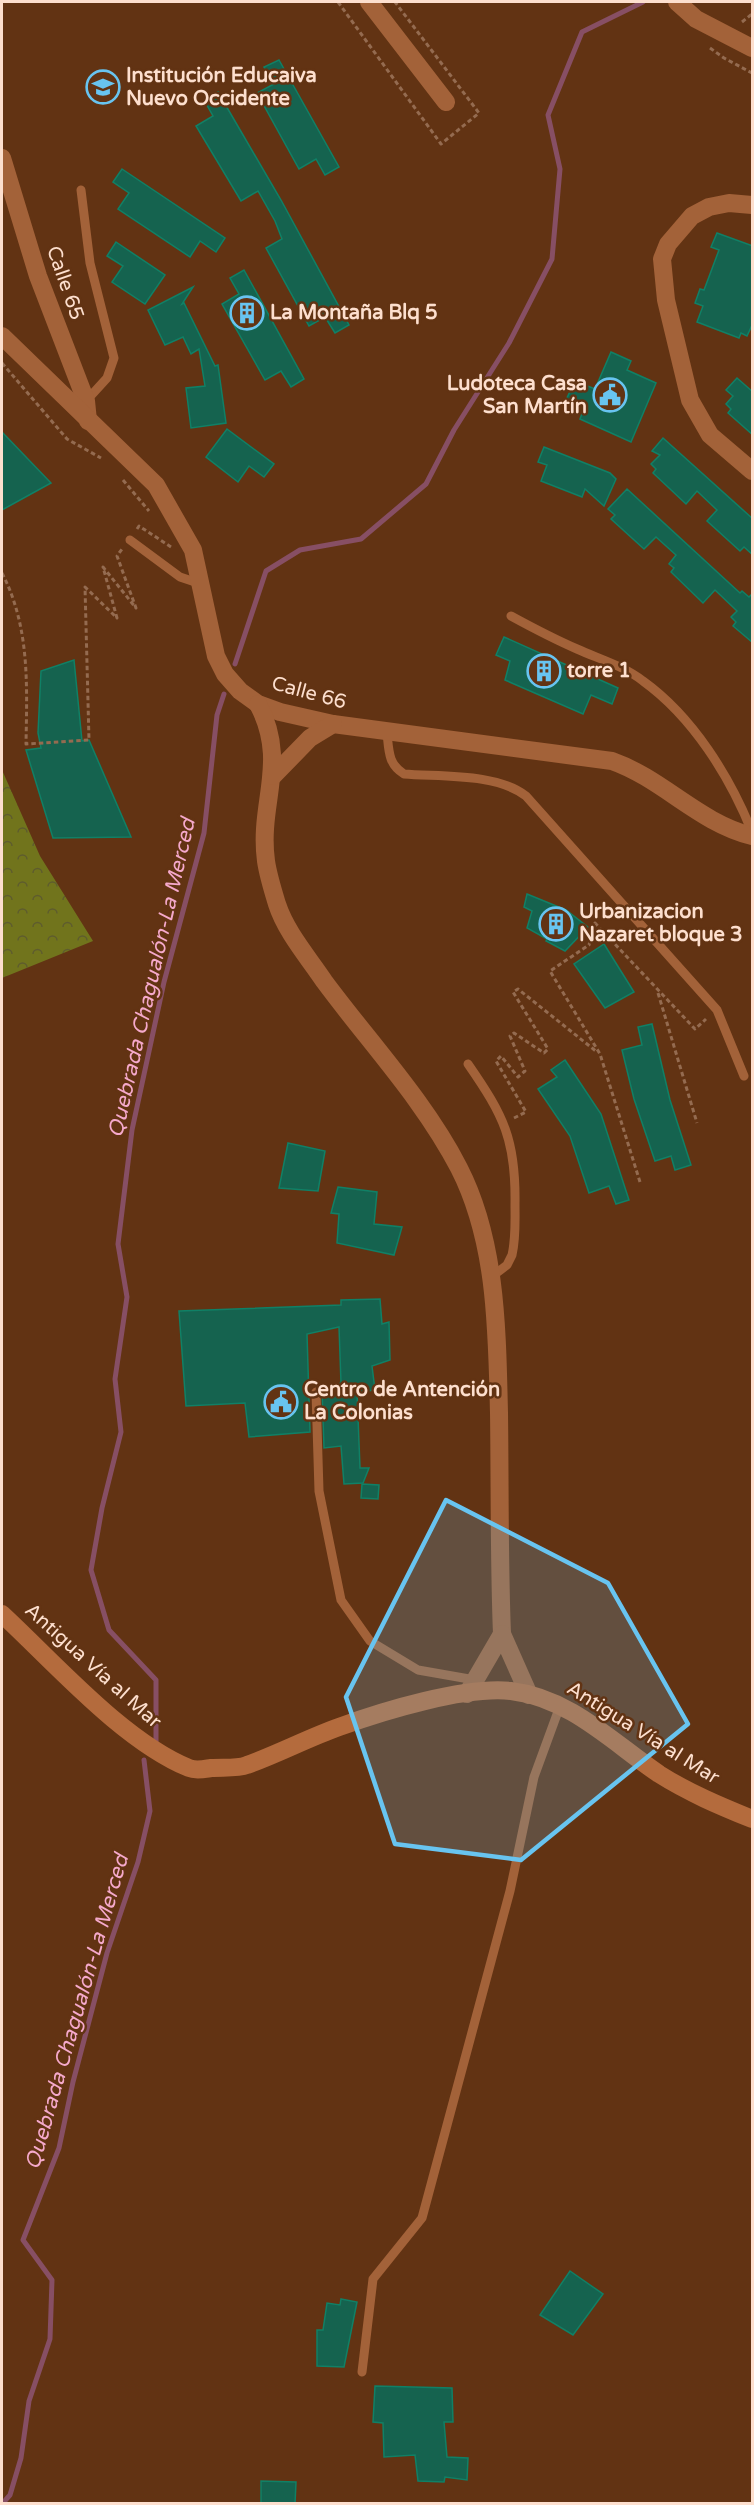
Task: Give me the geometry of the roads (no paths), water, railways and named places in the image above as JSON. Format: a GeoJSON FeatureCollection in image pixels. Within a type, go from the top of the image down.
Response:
{"type":"FeatureCollection","features":[{"type":"Feature","properties":{"kind":"main road","name":"Antigua Vía al Mar"},"geometry":{"type":"LineString","coordinates":[[2,1614],[112,1716],[154,1751],[192,1770],[245,1766],[337,1727],[471,1687],[529,1695],[560,1706],[592,1725],[657,1773],[692,1794],[753,1819]]}},
{"type":"Feature","properties":{"kind":"street"},"geometry":{"type":"LineString","coordinates":[[369,2],[446,102]]}},
{"type":"Feature","properties":{"kind":"street"},"geometry":{"type":"LineString","coordinates":[[677,2],[696,19],[753,48]]}},
{"type":"Feature","properties":{"kind":"street","name":"Calle 65"},"geometry":{"type":"LineString","coordinates":[[2,158],[38,276],[86,401],[88,421]]}},
{"type":"Feature","properties":{"kind":"street"},"geometry":{"type":"LineString","coordinates":[[753,205],[729,203],[709,207],[692,216],[668,244],[662,259],[666,300],[690,400],[710,435],[753,471]]}},
{"type":"Feature","properties":{"kind":"street","name":"Calle 66"},"geometry":{"type":"LineString","coordinates":[[2,336],[156,485],[193,550],[216,656],[225,674],[240,691],[258,704],[280,712],[333,724],[387,733],[612,761],[634,769],[702,815],[730,830],[753,834]]}},
{"type":"Feature","properties":{"kind":"street"},"geometry":{"type":"LineString","coordinates":[[258,704],[273,740],[273,776],[266,860],[278,907],[299,946],[431,1121],[459,1168],[473,1202],[496,1316],[502,1634],[529,1695]]}},
{"type":"Feature","properties":{"kind":"street"},"geometry":{"type":"LineString","coordinates":[[273,776],[310,738],[333,724]]}},
{"type":"Feature","properties":{"kind":"street"},"geometry":{"type":"LineString","coordinates":[[471,1687],[502,1634]]}},
{"type":"Feature","properties":{"kind":"lane"},"geometry":{"type":"LineString","coordinates":[[81,190],[90,263],[112,340],[114,358],[107,378],[86,401]]}},
{"type":"Feature","properties":{"kind":"lane"},"geometry":{"type":"LineString","coordinates":[[130,540],[180,577],[201,584]]}},
{"type":"Feature","properties":{"kind":"lane"},"geometry":{"type":"LineString","coordinates":[[511,616],[626,670],[664,698],[695,732],[741,804],[753,834]]}},
{"type":"Feature","properties":{"kind":"lane"},"geometry":{"type":"LineString","coordinates":[[387,733],[390,760],[394,768],[404,774],[496,782],[515,787],[526,796],[717,1010],[744,1076]]}},
{"type":"Feature","properties":{"kind":"lane"},"geometry":{"type":"LineString","coordinates":[[468,1064],[494,1101],[504,1122],[515,1166],[515,1243],[507,1265],[490,1278]]}},
{"type":"Feature","properties":{"kind":"lane"},"geometry":{"type":"LineString","coordinates":[[316,1392],[319,1491],[341,1600],[370,1641],[418,1670],[471,1687]]}},
{"type":"Feature","properties":{"kind":"lane"},"geometry":{"type":"LineString","coordinates":[[362,2372],[373,2279],[422,2218],[510,1891],[534,1777],[560,1706]]}},
{"type":"Feature","properties":{"kind":"waterway","name":"Quebrada Chagualón-La Merced"},"geometry":{"type":"LineString","coordinates":[[235,664],[266,571],[300,550],[361,539],[426,484],[454,430],[509,343],[552,259],[560,169],[548,115],[582,32],[643,2]]}},
{"type":"Feature","properties":{"kind":"waterway","name":"Quebrada Chagualón-La Merced"},"geometry":{"type":"LineString","coordinates":[[156,1745],[156,1680],[109,1630],[91,1570],[102,1508],[121,1432],[115,1379],[127,1297],[118,1244],[132,1130],[164,982],[204,833],[217,715],[224,694]]}},
{"type":"Feature","properties":{"kind":"waterway","name":"Quebrada Chagualón-La Merced"},"geometry":{"type":"LineString","coordinates":[[2,2504],[10,2495],[21,2458],[29,2401],[50,2339],[52,2280],[23,2240],[59,2148],[73,2082],[107,1953],[138,1862],[150,1811],[144,1760]]}},
{"type":"Feature","properties":{"kind":"place","name":"Institución Educaiva Nuevo Occidente"},"geometry":{"type":"Point","coordinates":[103,87]}},
{"type":"Feature","properties":{"kind":"place","name":"La Montaña Blq 5"},"geometry":{"type":"Point","coordinates":[247,313]}},
{"type":"Feature","properties":{"kind":"place","name":"Ludoteca Casa San Martín"},"geometry":{"type":"Point","coordinates":[610,395]}},
{"type":"Feature","properties":{"kind":"place","name":"torre 1"},"geometry":{"type":"Point","coordinates":[544,671]}},
{"type":"Feature","properties":{"kind":"place","name":"Urbanizacion Nazaret bloque 3"},"geometry":{"type":"Point","coordinates":[556,924]}},
{"type":"Feature","properties":{"kind":"place","name":"Centro de Antención La Colonias"},"geometry":{"type":"Point","coordinates":[281,1402]}}]}
